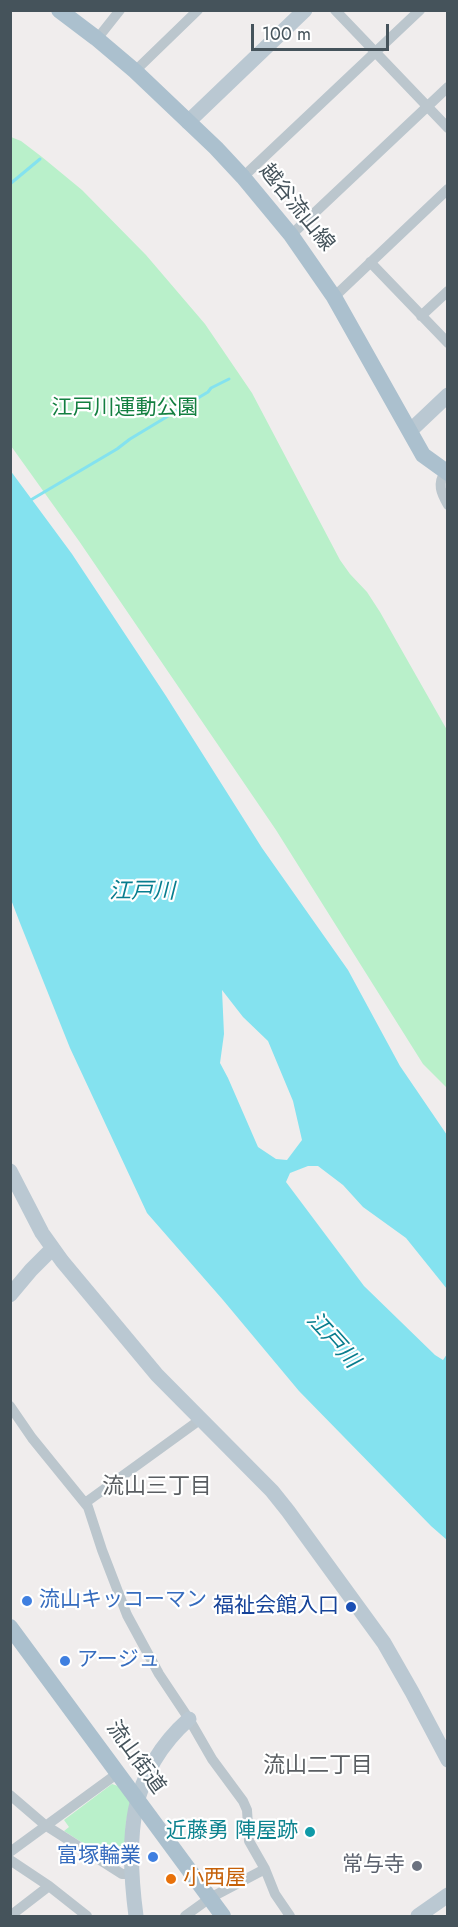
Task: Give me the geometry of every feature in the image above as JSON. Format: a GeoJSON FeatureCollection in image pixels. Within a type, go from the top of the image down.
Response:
{"type":"FeatureCollection","features":[{"type":"Feature","properties":{"kind":"main road","name":"越谷流山線"},"geometry":{"type":"LineString","coordinates":[[59,10],[98,39],[135,72],[243,177],[291,235],[334,297],[423,455],[446,472]]}},
{"type":"Feature","properties":{"kind":"main road","name":"流山街道"},"geometry":{"type":"LineString","coordinates":[[10,1627],[223,1917]]}},
{"type":"Feature","properties":{"kind":"street"},"geometry":{"type":"LineString","coordinates":[[98,39],[120,10]]}},
{"type":"Feature","properties":{"kind":"street"},"geometry":{"type":"LineString","coordinates":[[135,72],[198,10]]}},
{"type":"Feature","properties":{"kind":"street"},"geometry":{"type":"LineString","coordinates":[[188,122],[305,10]]}},
{"type":"Feature","properties":{"kind":"street"},"geometry":{"type":"LineString","coordinates":[[335,10],[447,129]]}},
{"type":"Feature","properties":{"kind":"street"},"geometry":{"type":"LineString","coordinates":[[243,177],[420,10]]}},
{"type":"Feature","properties":{"kind":"street"},"geometry":{"type":"LineString","coordinates":[[291,235],[447,87]]}},
{"type":"Feature","properties":{"kind":"street"},"geometry":{"type":"LineString","coordinates":[[334,297],[447,189]]}},
{"type":"Feature","properties":{"kind":"street"},"geometry":{"type":"LineString","coordinates":[[370,262],[447,343]]}},
{"type":"Feature","properties":{"kind":"street"},"geometry":{"type":"LineString","coordinates":[[421,316],[447,291]]}},
{"type":"Feature","properties":{"kind":"street"},"geometry":{"type":"LineString","coordinates":[[410,431],[447,395]]}},
{"type":"Feature","properties":{"kind":"street"},"geometry":{"type":"LineString","coordinates":[[446,472],[440,484],[447,505]]}},
{"type":"Feature","properties":{"kind":"street"},"geometry":{"type":"LineString","coordinates":[[10,1171],[32,1217],[52,1249],[145,1362],[272,1491],[378,1635],[412,1692],[447,1760]]}},
{"type":"Feature","properties":{"kind":"street"},"geometry":{"type":"LineString","coordinates":[[10,1295],[52,1249]]}},
{"type":"Feature","properties":{"kind":"street"},"geometry":{"type":"LineString","coordinates":[[10,1406],[39,1447],[88,1507],[127,1615],[159,1674],[212,1759],[243,1802],[247,1810],[249,1841],[265,1869],[275,1894],[290,1917]]}},
{"type":"Feature","properties":{"kind":"street"},"geometry":{"type":"LineString","coordinates":[[85,1503],[201,1419]]}},
{"type":"Feature","properties":{"kind":"street"},"geometry":{"type":"LineString","coordinates":[[136,1917],[132,1874],[132,1826],[141,1787],[172,1734],[189,1719]]}},
{"type":"Feature","properties":{"kind":"street"},"geometry":{"type":"LineString","coordinates":[[10,1852],[118,1773]]}},
{"type":"Feature","properties":{"kind":"street"},"geometry":{"type":"LineString","coordinates":[[10,1794],[45,1825],[122,1874],[132,1874]]}},
{"type":"Feature","properties":{"kind":"street"},"geometry":{"type":"LineString","coordinates":[[10,1860],[49,1886],[87,1917]]}},
{"type":"Feature","properties":{"kind":"street"},"geometry":{"type":"LineString","coordinates":[[185,1917],[210,1898],[265,1869]]}},
{"type":"Feature","properties":{"kind":"street"},"geometry":{"type":"LineString","coordinates":[[14,1913],[49,1886]]}},
{"type":"Feature","properties":{"kind":"street"},"geometry":{"type":"LineString","coordinates":[[418,1917],[447,1895]]}},
{"type":"Feature","properties":{"kind":"green space","name":"江戸川運動公園"},"geometry":{"type":"Polygon","coordinates":[[[11,137],[21,141],[82,190],[146,255],[205,324],[252,393],[340,560],[367,592],[380,612],[447,730],[447,1088],[423,1064],[276,830],[79,541],[11,446],[11,137]]]}},
{"type":"Feature","properties":{"kind":"green space"},"geometry":{"type":"Polygon","coordinates":[[[112,1784],[118,1786],[131,1803],[126,1821],[125,1862],[119,1866],[64,1831],[69,1827],[64,1820],[112,1784]]]}},
{"type":"Feature","properties":{"kind":"water","name":"江戸川"},"geometry":{"type":"Polygon","coordinates":[[[10,470],[72,554],[166,696],[262,848],[348,970],[400,1066],[447,1135],[447,1289],[406,1238],[363,1207],[343,1185],[318,1166],[308,1166],[290,1173],[286,1182],[364,1286],[435,1355],[443,1360],[447,1354],[447,1540],[299,1391],[147,1213],[70,1048],[10,897],[10,470]],[[222,990],[224,1034],[220,1063],[258,1147],[276,1159],[287,1160],[302,1140],[293,1101],[268,1041],[243,1017],[222,990]]]}},
{"type":"Feature","properties":{"kind":"waterway"},"geometry":{"type":"LineString","coordinates":[[10,184],[40,159]]}},
{"type":"Feature","properties":{"kind":"waterway"},"geometry":{"type":"LineString","coordinates":[[29,501],[229,379]]}},
{"type":"Feature","properties":{"kind":"place","name":"流山キッコーマン"},"geometry":{"type":"Point","coordinates":[27,1601]}},
{"type":"Feature","properties":{"kind":"place","name":"福祉会館入口"},"geometry":{"type":"Point","coordinates":[351,1607]}},
{"type":"Feature","properties":{"kind":"place","name":"アージュ"},"geometry":{"type":"Point","coordinates":[65,1661]}},
{"type":"Feature","properties":{"kind":"place","name":"近藤勇 陣屋跡"},"geometry":{"type":"Point","coordinates":[310,1832]}},
{"type":"Feature","properties":{"kind":"place","name":"富塚輪業"},"geometry":{"type":"Point","coordinates":[153,1857]}},
{"type":"Feature","properties":{"kind":"place","name":"常与寺"},"geometry":{"type":"Point","coordinates":[417,1866]}},
{"type":"Feature","properties":{"kind":"place","name":"小西屋"},"geometry":{"type":"Point","coordinates":[171,1879]}},
{"type":"Feature","properties":{"kind":"district","name":"流山三丁目"},"geometry":{"type":"Point","coordinates":[157,1488]}},
{"type":"Feature","properties":{"kind":"district","name":"流山二丁目"},"geometry":{"type":"Point","coordinates":[318,1767]}}]}
